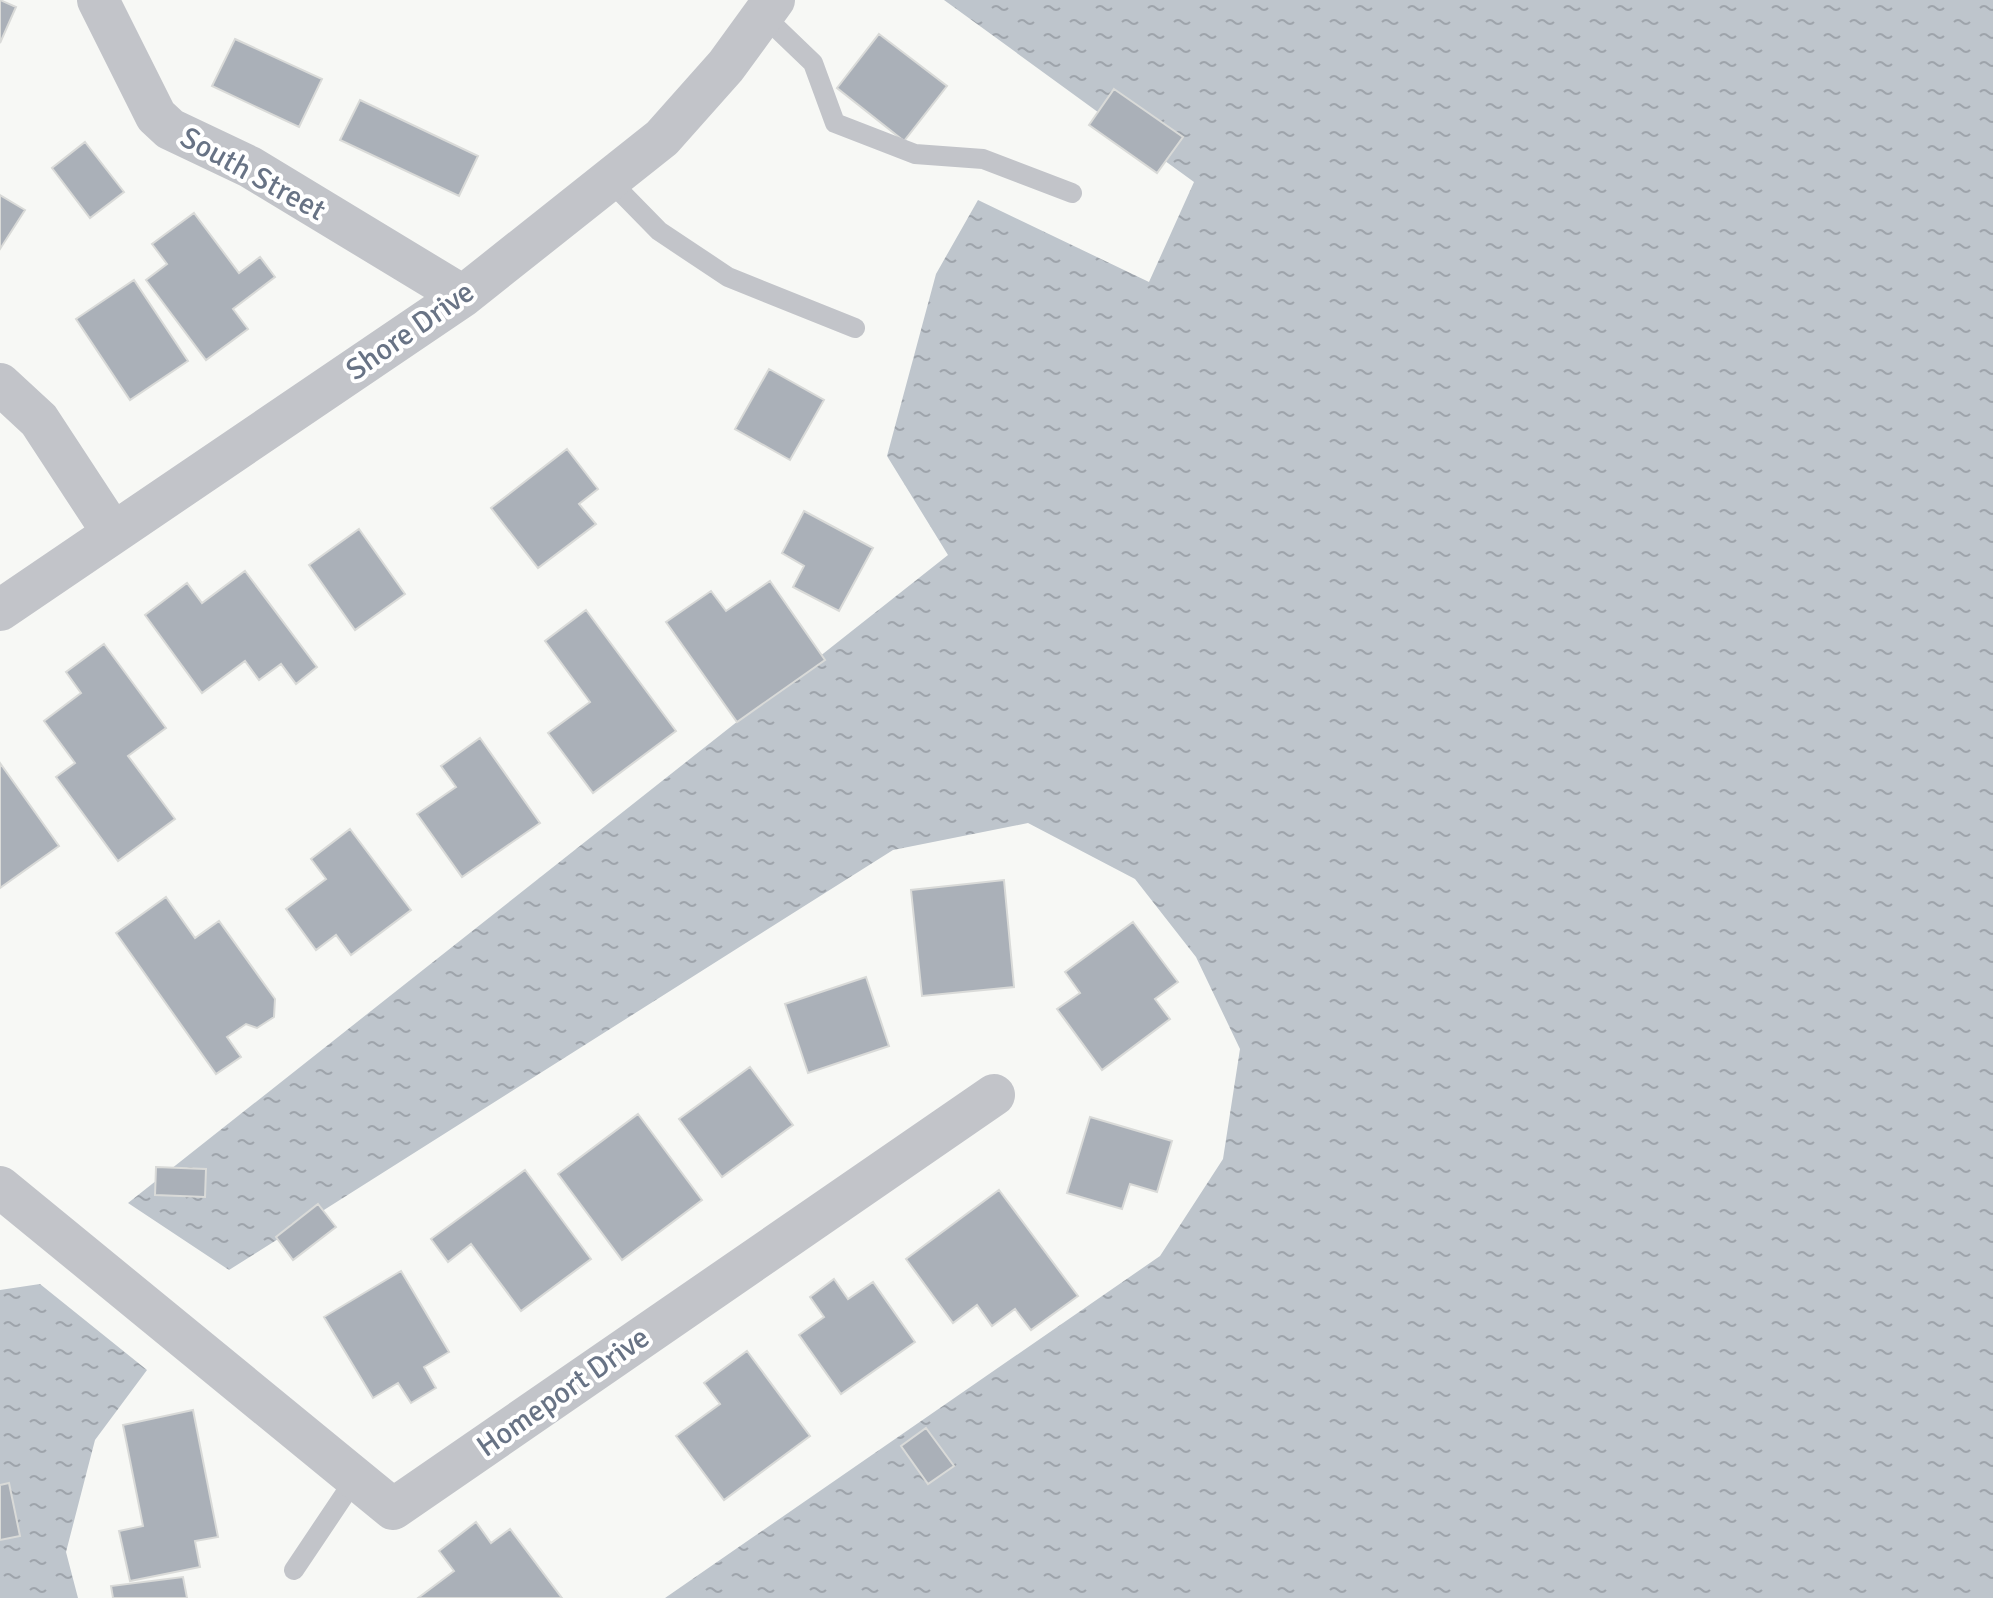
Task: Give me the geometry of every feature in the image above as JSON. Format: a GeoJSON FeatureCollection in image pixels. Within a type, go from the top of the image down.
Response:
{"type":"FeatureCollection","features":[{"type":"Feature","properties":{"kind":"street","name":"South Street"},"geometry":{"type":"LineString","coordinates":[[98,0],[156,116],[170,129],[250,167],[463,296]]}},
{"type":"Feature","properties":{"kind":"street","name":"Shore Drive"},"geometry":{"type":"LineString","coordinates":[[0,610],[463,296],[662,138],[726,66],[768,7]]}},
{"type":"Feature","properties":{"kind":"street"},"geometry":{"type":"LineString","coordinates":[[0,384],[39,420],[113,533]]}},
{"type":"Feature","properties":{"kind":"street","name":"Homeport Drive"},"geometry":{"type":"LineString","coordinates":[[0,1187],[393,1509],[994,1095]]}},
{"type":"Feature","properties":{"kind":"lane"},"geometry":{"type":"LineString","coordinates":[[768,7],[813,63],[835,123],[915,154],[983,159],[1072,193]]}},
{"type":"Feature","properties":{"kind":"lane"},"geometry":{"type":"LineString","coordinates":[[609,180],[659,231],[728,277],[855,328]]}},
{"type":"Feature","properties":{"kind":"lane"},"geometry":{"type":"LineString","coordinates":[[294,1570],[355,1479]]}},
{"type":"Feature","properties":{"kind":"water"},"geometry":{"type":"Polygon","coordinates":[[[944,0],[1993,0],[1993,1598],[665,1598],[1160,1256],[1223,1159],[1240,1049],[1196,957],[1135,879],[1028,823],[893,850],[229,1270],[128,1203],[948,555],[887,456],[936,274],[978,200],[1149,282],[1194,182],[944,0]]]}},
{"type":"Feature","properties":{"kind":"water"},"geometry":{"type":"Polygon","coordinates":[[[40,1284],[147,1370],[95,1440],[66,1552],[78,1598],[0,1598],[0,1290],[40,1284]]]}},
{"type":"Feature","properties":{"kind":"building"},"geometry":{"type":"Polygon","coordinates":[[[0,0],[16,7],[0,43],[0,0]]]}},
{"type":"Feature","properties":{"kind":"building"},"geometry":{"type":"Polygon","coordinates":[[[879,34],[947,86],[904,141],[837,88],[879,34]]]}},
{"type":"Feature","properties":{"kind":"building"},"geometry":{"type":"Polygon","coordinates":[[[235,39],[322,79],[299,127],[212,86],[235,39]]]}},
{"type":"Feature","properties":{"kind":"building"},"geometry":{"type":"Polygon","coordinates":[[[1114,89],[1183,137],[1157,173],[1089,125],[1114,89]]]}},
{"type":"Feature","properties":{"kind":"building"},"geometry":{"type":"Polygon","coordinates":[[[360,100],[478,156],[459,196],[340,140],[360,100]]]}},
{"type":"Feature","properties":{"kind":"building"},"geometry":{"type":"Polygon","coordinates":[[[85,142],[124,192],[90,218],[52,168],[85,142]]]}},
{"type":"Feature","properties":{"kind":"building"},"geometry":{"type":"Polygon","coordinates":[[[0,195],[25,210],[0,249],[0,195]]]}},
{"type":"Feature","properties":{"kind":"building"},"geometry":{"type":"Polygon","coordinates":[[[194,213],[239,273],[260,257],[275,277],[233,309],[248,329],[206,360],[146,280],[167,264],[152,244],[194,213]]]}},
{"type":"Feature","properties":{"kind":"building"},"geometry":{"type":"Polygon","coordinates":[[[134,280],[188,361],[130,400],[76,319],[134,280]]]}},
{"type":"Feature","properties":{"kind":"building"},"geometry":{"type":"Polygon","coordinates":[[[769,369],[824,400],[790,460],[735,429],[769,369]]]}},
{"type":"Feature","properties":{"kind":"building"},"geometry":{"type":"Polygon","coordinates":[[[567,449],[598,489],[579,504],[596,524],[538,568],[491,508],[567,449]]]}},
{"type":"Feature","properties":{"kind":"building"},"geometry":{"type":"Polygon","coordinates":[[[804,511],[873,548],[839,611],[793,587],[804,566],[782,553],[804,511]]]}},
{"type":"Feature","properties":{"kind":"building"},"geometry":{"type":"Polygon","coordinates":[[[359,529],[405,594],[355,630],[309,565],[359,529]]]}},
{"type":"Feature","properties":{"kind":"building"},"geometry":{"type":"Polygon","coordinates":[[[245,571],[317,667],[296,684],[281,664],[259,680],[245,661],[202,693],[145,615],[187,583],[202,603],[245,571]]]}},
{"type":"Feature","properties":{"kind":"building"},"geometry":{"type":"Polygon","coordinates":[[[770,581],[825,660],[737,722],[666,622],[711,591],[726,611],[770,581]]]}},
{"type":"Feature","properties":{"kind":"building"},"geometry":{"type":"Polygon","coordinates":[[[586,610],[676,731],[593,793],[548,733],[590,702],[545,641],[586,610]]]}},
{"type":"Feature","properties":{"kind":"building"},"geometry":{"type":"Polygon","coordinates":[[[104,644],[166,728],[128,756],[175,819],[118,861],[56,777],[75,763],[44,721],[81,693],[66,672],[104,644]]]}},
{"type":"Feature","properties":{"kind":"building"},"geometry":{"type":"Polygon","coordinates":[[[480,738],[540,823],[462,877],[417,814],[456,787],[441,766],[480,738]]]}},
{"type":"Feature","properties":{"kind":"building"},"geometry":{"type":"Polygon","coordinates":[[[0,763],[59,846],[0,888],[0,763]]]}},
{"type":"Feature","properties":{"kind":"building"},"geometry":{"type":"Polygon","coordinates":[[[350,829],[411,910],[351,955],[336,935],[316,950],[286,909],[326,879],[311,859],[350,829]]]}},
{"type":"Feature","properties":{"kind":"building"},"geometry":{"type":"Polygon","coordinates":[[[1004,880],[1014,987],[922,996],[911,890],[1004,880]]]}},
{"type":"Feature","properties":{"kind":"building"},"geometry":{"type":"Polygon","coordinates":[[[166,897],[195,938],[219,921],[275,999],[274,1017],[257,1028],[246,1024],[227,1037],[241,1057],[216,1074],[116,933],[166,897]]]}},
{"type":"Feature","properties":{"kind":"building"},"geometry":{"type":"Polygon","coordinates":[[[1133,922],[1178,982],[1155,999],[1170,1019],[1102,1070],[1057,1009],[1080,993],[1065,972],[1133,922]]]}},
{"type":"Feature","properties":{"kind":"building"},"geometry":{"type":"Polygon","coordinates":[[[866,977],[889,1046],[808,1073],[785,1004],[866,977]]]}},
{"type":"Feature","properties":{"kind":"building"},"geometry":{"type":"Polygon","coordinates":[[[750,1067],[793,1125],[722,1177],[679,1119],[750,1067]]]}},
{"type":"Feature","properties":{"kind":"building"},"geometry":{"type":"Polygon","coordinates":[[[638,1114],[702,1200],[622,1260],[558,1174],[638,1114]]]}},
{"type":"Feature","properties":{"kind":"building"},"geometry":{"type":"Polygon","coordinates":[[[1090,1117],[1172,1141],[1157,1192],[1130,1184],[1122,1209],[1067,1193],[1090,1117]]]}},
{"type":"Feature","properties":{"kind":"building"},"geometry":{"type":"Polygon","coordinates":[[[156,1167],[206,1169],[205,1197],[155,1195],[156,1167]]]}},
{"type":"Feature","properties":{"kind":"building"},"geometry":{"type":"Polygon","coordinates":[[[525,1170],[591,1259],[521,1311],[471,1244],[448,1262],[431,1239],[525,1170]]]}},
{"type":"Feature","properties":{"kind":"building"},"geometry":{"type":"Polygon","coordinates":[[[999,1190],[1078,1296],[1031,1330],[1015,1309],[992,1326],[977,1305],[953,1323],[906,1259],[999,1190]]]}},
{"type":"Feature","properties":{"kind":"building"},"geometry":{"type":"Polygon","coordinates":[[[318,1204],[336,1227],[293,1260],[276,1237],[318,1204]]]}},
{"type":"Feature","properties":{"kind":"building"},"geometry":{"type":"Polygon","coordinates":[[[401,1271],[449,1352],[424,1367],[436,1388],[411,1403],[398,1383],[373,1398],[324,1317],[401,1271]]]}},
{"type":"Feature","properties":{"kind":"building"},"geometry":{"type":"Polygon","coordinates":[[[834,1279],[848,1299],[873,1282],[915,1342],[841,1394],[799,1335],[824,1317],[810,1297],[834,1279]]]}},
{"type":"Feature","properties":{"kind":"building"},"geometry":{"type":"Polygon","coordinates":[[[747,1351],[810,1436],[724,1500],[676,1436],[720,1404],[704,1383],[747,1351]]]}},
{"type":"Feature","properties":{"kind":"building"},"geometry":{"type":"Polygon","coordinates":[[[193,1410],[218,1537],[195,1541],[200,1567],[130,1581],[119,1531],[143,1526],[123,1425],[193,1410]]]}},
{"type":"Feature","properties":{"kind":"building"},"geometry":{"type":"Polygon","coordinates":[[[926,1428],[954,1466],[928,1484],[901,1446],[926,1428]]]}},
{"type":"Feature","properties":{"kind":"building"},"geometry":{"type":"Polygon","coordinates":[[[9,1483],[20,1536],[0,1540],[0,1485],[9,1483]]]}},
{"type":"Feature","properties":{"kind":"building"},"geometry":{"type":"Polygon","coordinates":[[[476,1522],[491,1543],[510,1529],[562,1598],[418,1598],[454,1571],[439,1551],[476,1522]]]}},
{"type":"Feature","properties":{"kind":"building"},"geometry":{"type":"Polygon","coordinates":[[[183,1577],[187,1598],[113,1598],[111,1586],[183,1577]]]}}]}
